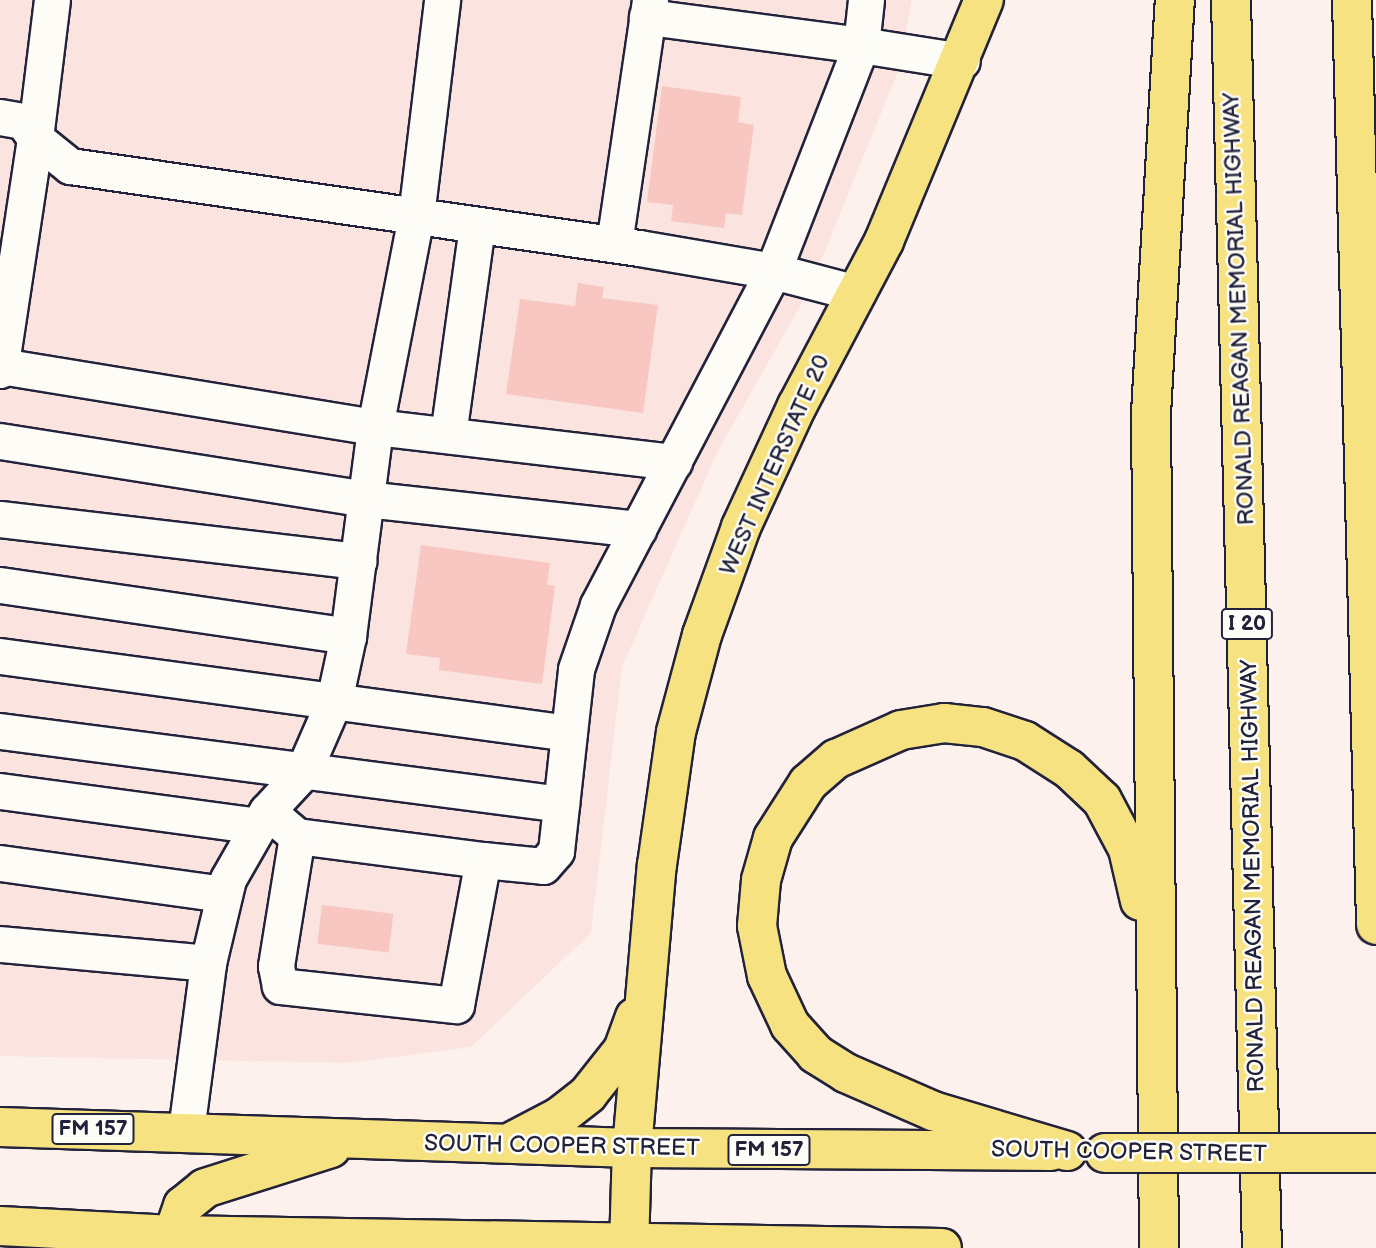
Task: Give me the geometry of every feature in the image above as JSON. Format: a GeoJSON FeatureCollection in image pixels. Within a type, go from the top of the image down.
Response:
{"type":"FeatureCollection","features":[{"type":"Feature","properties":{"kind":"main road","name":"WEST INTERSTATE 20"},"geometry":{"type":"LineString","coordinates":[[629,1245],[632,1148],[646,989],[676,732],[702,635],[741,527],[797,405],[884,242],[962,61],[984,0]]}},
{"type":"Feature","properties":{"kind":"main road"},"geometry":{"type":"LineString","coordinates":[[1159,1248],[1151,413],[1175,0]]}},
{"type":"Feature","properties":{"kind":"main road","name":"RONALD REAGAN MEMORIAL HIGHWAY"},"geometry":{"type":"LineString","coordinates":[[1231,0],[1262,1248]]}},
{"type":"Feature","properties":{"kind":"main road"},"geometry":{"type":"LineString","coordinates":[[1352,0],[1376,925]]}},
{"type":"Feature","properties":{"kind":"main road"},"geometry":{"type":"LineString","coordinates":[[1067,1150],[933,1111],[882,1091],[816,1054],[790,1025],[767,976],[758,926],[761,880],[773,838],[808,783],[836,759],[862,746],[901,730],[944,723],[983,727],[1025,741],[1069,768],[1102,800],[1128,849],[1145,926],[1158,1042]]}},
{"type":"Feature","properties":{"kind":"main road"},"geometry":{"type":"LineString","coordinates":[[503,1145],[559,1117],[588,1094],[623,1050],[646,989]]}},
{"type":"Feature","properties":{"kind":"main road","name":"SOUTH COOPER STREET"},"geometry":{"type":"LineString","coordinates":[[0,1127],[186,1131],[353,1140],[632,1148],[1376,1153]]}},
{"type":"Feature","properties":{"kind":"main road"},"geometry":{"type":"LineString","coordinates":[[171,1241],[183,1206],[205,1188],[353,1140]]}},
{"type":"Feature","properties":{"kind":"main road"},"geometry":{"type":"LineString","coordinates":[[0,1226],[171,1241],[942,1248]]}},
{"type":"Feature","properties":{"kind":"street"},"geometry":{"type":"LineString","coordinates":[[52,0],[0,368],[375,427],[674,462]]}},
{"type":"Feature","properties":{"kind":"street"},"geometry":{"type":"LineString","coordinates":[[186,1131],[208,963],[228,879],[263,819],[303,772],[334,701],[348,636],[375,427],[416,216],[442,0]]}},
{"type":"Feature","properties":{"kind":"street"},"geometry":{"type":"LineString","coordinates":[[0,791],[263,819],[297,835],[543,866],[556,851],[576,669],[598,605],[773,271],[861,44],[866,0]]}},
{"type":"Feature","properties":{"kind":"street"},"geometry":{"type":"LineString","coordinates":[[614,244],[649,8],[962,61]]}},
{"type":"Feature","properties":{"kind":"street"},"geometry":{"type":"LineString","coordinates":[[0,117],[23,121],[34,138],[70,166],[614,244],[773,271],[857,293]]}},
{"type":"Feature","properties":{"kind":"street"},"geometry":{"type":"LineString","coordinates":[[448,435],[477,225]]}},
{"type":"Feature","properties":{"kind":"street"},"geometry":{"type":"LineString","coordinates":[[0,441],[366,499],[638,529]]}},
{"type":"Feature","properties":{"kind":"street"},"geometry":{"type":"LineString","coordinates":[[0,519],[359,561]]}},
{"type":"Feature","properties":{"kind":"street"},"geometry":{"type":"LineString","coordinates":[[0,585],[348,636]]}},
{"type":"Feature","properties":{"kind":"street"},"geometry":{"type":"LineString","coordinates":[[0,656],[569,733]]}},
{"type":"Feature","properties":{"kind":"street"},"geometry":{"type":"LineString","coordinates":[[0,731],[561,804]]}},
{"type":"Feature","properties":{"kind":"street"},"geometry":{"type":"LineString","coordinates":[[297,835],[276,966],[280,986],[456,1005],[483,860]]}},
{"type":"Feature","properties":{"kind":"street"},"geometry":{"type":"LineString","coordinates":[[0,863],[225,894]]}},
{"type":"Feature","properties":{"kind":"street"},"geometry":{"type":"LineString","coordinates":[[0,944],[208,963]]}},
{"type":"Feature","properties":{"kind":"shaded area"},"geometry":{"type":"Polygon","coordinates":[[[0,0],[912,0],[898,72],[808,292],[717,453],[622,667],[591,933],[471,1047],[347,1063],[0,1056],[0,0]]]}},
{"type":"Feature","properties":{"kind":"building"},"geometry":{"type":"Polygon","coordinates":[[[662,86],[741,97],[738,122],[754,125],[742,215],[726,213],[724,228],[671,221],[673,205],[647,202],[662,86]]]}},
{"type":"Feature","properties":{"kind":"building"},"geometry":{"type":"Polygon","coordinates":[[[578,283],[604,287],[602,298],[658,305],[643,413],[506,394],[520,299],[575,306],[578,283]]]}},
{"type":"Feature","properties":{"kind":"building"},"geometry":{"type":"Polygon","coordinates":[[[421,545],[550,563],[547,585],[555,586],[542,684],[439,670],[440,658],[406,654],[421,545]]]}},
{"type":"Feature","properties":{"kind":"building"},"geometry":{"type":"Polygon","coordinates":[[[322,905],[393,914],[389,952],[317,944],[322,905]]]}}]}
